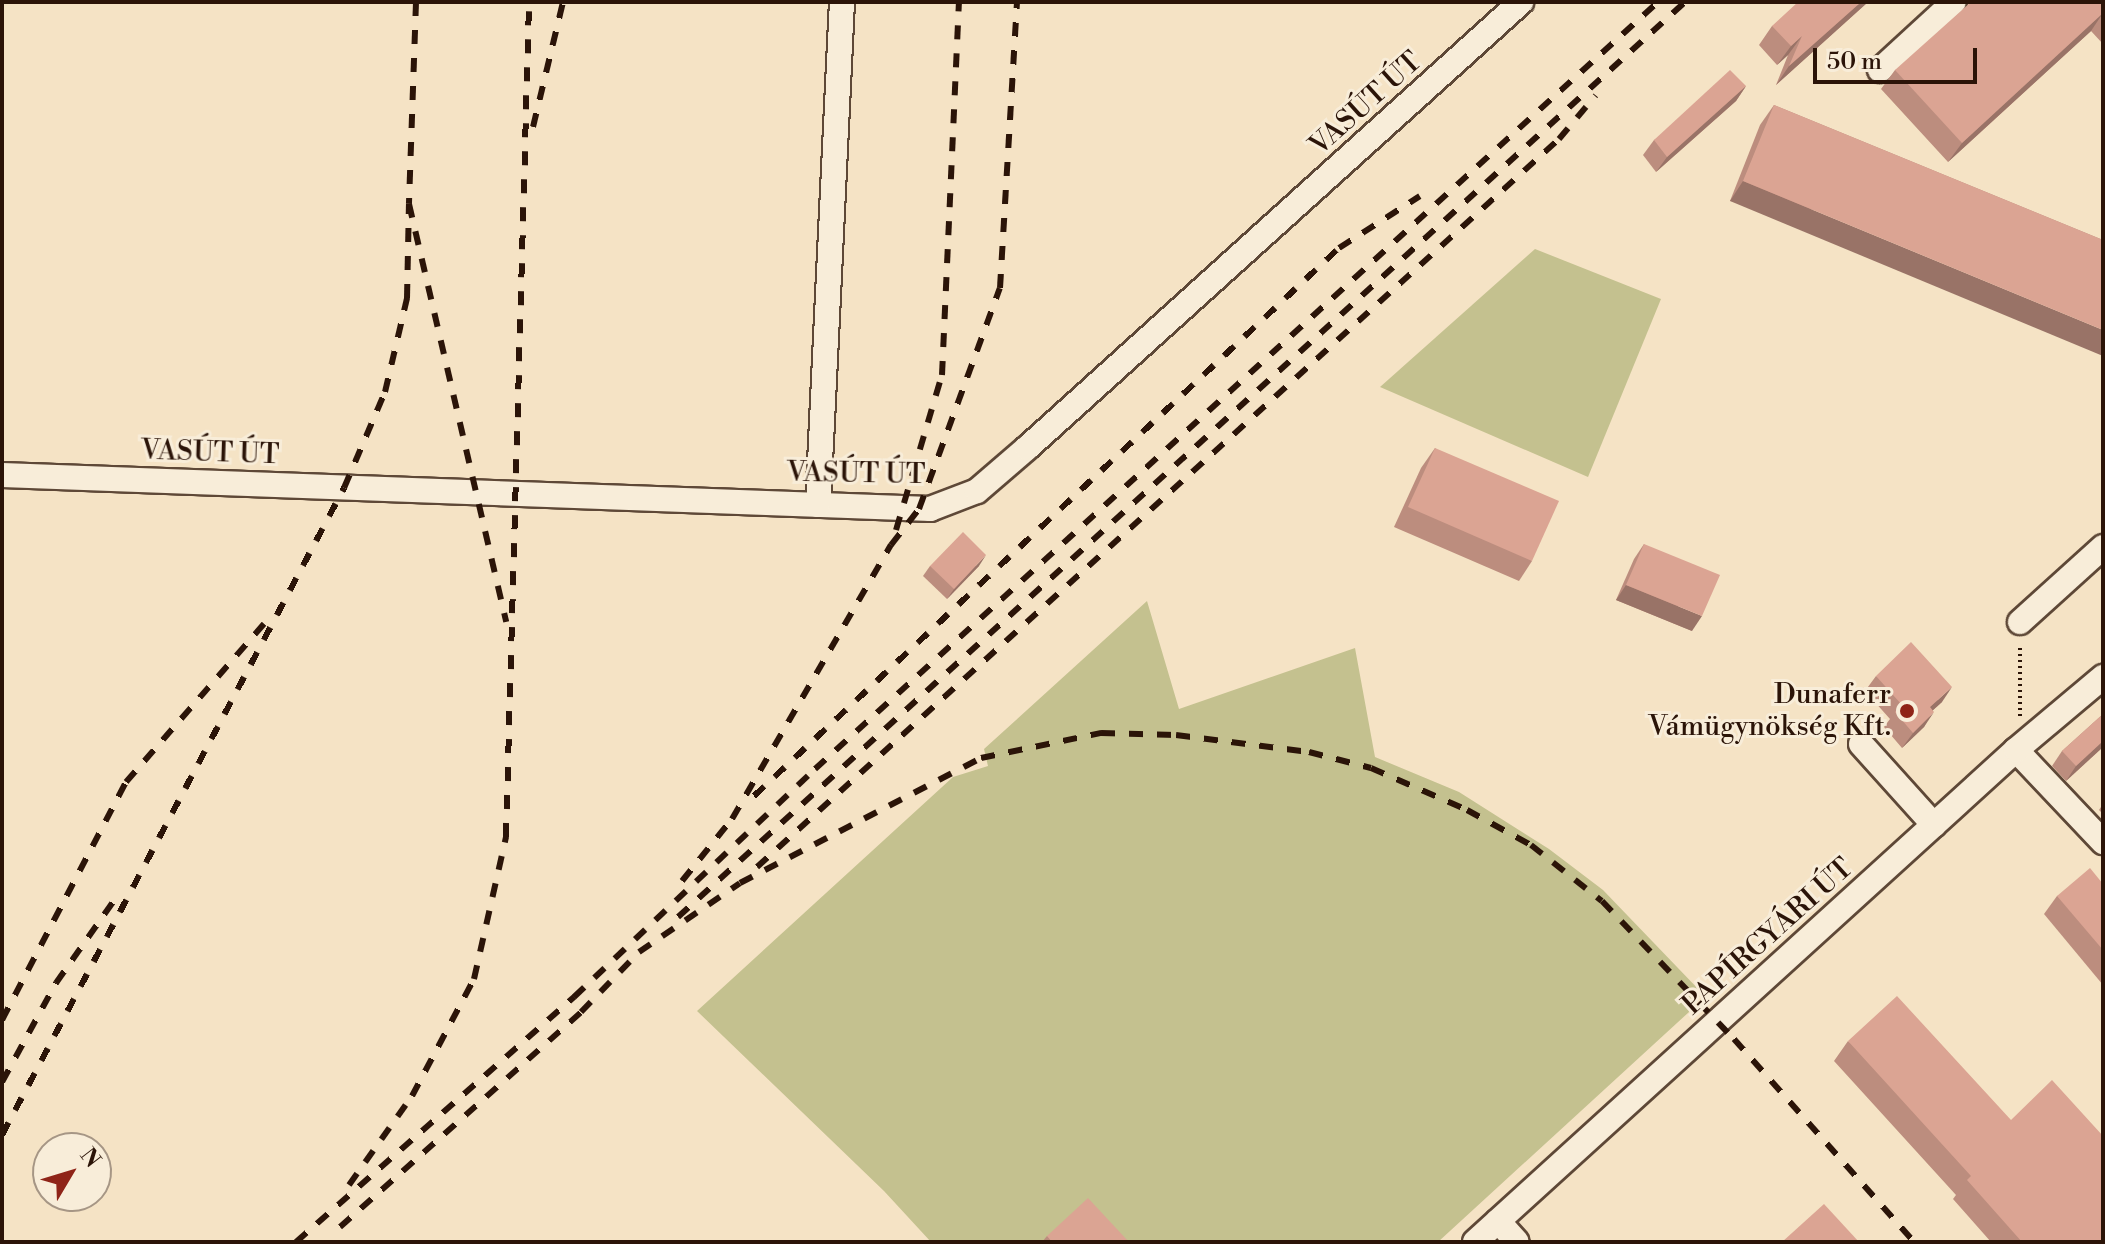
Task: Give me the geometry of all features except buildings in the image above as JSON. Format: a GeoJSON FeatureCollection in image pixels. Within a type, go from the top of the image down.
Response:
{"type":"FeatureCollection","features":[{"type":"Feature","properties":{"kind":"street"},"geometry":{"type":"LineString","coordinates":[[818,505],[842,2]]}},
{"type":"Feature","properties":{"kind":"street","name":"VASÚT ÚT"},"geometry":{"type":"LineString","coordinates":[[2,475],[930,509],[977,491],[1521,2]]}},
{"type":"Feature","properties":{"kind":"street"},"geometry":{"type":"LineString","coordinates":[[1880,70],[1954,2]]}},
{"type":"Feature","properties":{"kind":"street"},"geometry":{"type":"LineString","coordinates":[[2020,622],[2103,547]]}},
{"type":"Feature","properties":{"kind":"street","name":"PAPÍRGYÁRI ÚT"},"geometry":{"type":"LineString","coordinates":[[1475,1242],[2016,750],[2103,677]]}},
{"type":"Feature","properties":{"kind":"street"},"geometry":{"type":"LineString","coordinates":[[1861,744],[1934,825]]}},
{"type":"Feature","properties":{"kind":"street"},"geometry":{"type":"LineString","coordinates":[[2016,750],[2103,842]]}},
{"type":"Feature","properties":{"kind":"street"},"geometry":{"type":"LineString","coordinates":[[1498,1221],[1517,1242]]}},
{"type":"Feature","properties":{"kind":"path"},"geometry":{"type":"LineString","coordinates":[[2020,622],[2020,723]]}},
{"type":"Feature","properties":{"kind":"shaded area"},"geometry":{"type":"Polygon","coordinates":[[[1535,249],[1661,299],[1588,477],[1380,387],[1535,249]]]}},
{"type":"Feature","properties":{"kind":"shaded area"},"geometry":{"type":"Polygon","coordinates":[[[1147,601],[1179,709],[1355,648],[1375,757],[1459,792],[1549,849],[1603,890],[1702,993],[1689,1012],[1438,1242],[931,1242],[884,1191],[697,1011],[953,777],[988,766],[984,749],[1147,601]]]}},
{"type":"Feature","properties":{"kind":"railway"},"geometry":{"type":"LineString","coordinates":[[416,2],[409,204],[506,622]]}},
{"type":"Feature","properties":{"kind":"railway"},"geometry":{"type":"LineString","coordinates":[[349,1185],[412,1096],[474,979],[506,837],[529,2]]}},
{"type":"Feature","properties":{"kind":"railway"},"geometry":{"type":"LineString","coordinates":[[533,127],[563,2]]}},
{"type":"Feature","properties":{"kind":"railway"},"geometry":{"type":"LineString","coordinates":[[896,530],[942,375],[959,2]]}},
{"type":"Feature","properties":{"kind":"railway"},"geometry":{"type":"LineString","coordinates":[[682,881],[732,819],[891,545],[919,509],[1000,288],[1017,2]]}},
{"type":"Feature","properties":{"kind":"railway"},"geometry":{"type":"LineString","coordinates":[[296,1242],[574,997],[815,769],[1658,2]]}},
{"type":"Feature","properties":{"kind":"railway"},"geometry":{"type":"LineString","coordinates":[[678,917],[1685,2]]}},
{"type":"Feature","properties":{"kind":"railway"},"geometry":{"type":"LineString","coordinates":[[757,867],[1559,139],[1596,95]]}},
{"type":"Feature","properties":{"kind":"railway"},"geometry":{"type":"LineString","coordinates":[[754,796],[1339,248],[1420,196]]}},
{"type":"Feature","properties":{"kind":"railway"},"geometry":{"type":"LineString","coordinates":[[2,1135],[344,488],[385,392],[407,298],[409,204]]}},
{"type":"Feature","properties":{"kind":"railway"},"geometry":{"type":"LineString","coordinates":[[2,1020],[126,782],[264,624]]}},
{"type":"Feature","properties":{"kind":"railway"},"geometry":{"type":"LineString","coordinates":[[340,1227],[581,1012],[639,952],[740,883],[981,758],[1101,733],[1176,735],[1309,752],[1371,768],[1467,810],[1531,845],[1602,901],[1734,1039],[1914,1242]]}},
{"type":"Feature","properties":{"kind":"railway"},"geometry":{"type":"LineString","coordinates":[[2,1082],[56,983],[120,892]]}},
{"type":"Feature","properties":{"kind":"place","name":"Dunaferr Vámügynökség Kft."},"geometry":{"type":"Point","coordinates":[1907,711]}}]}
